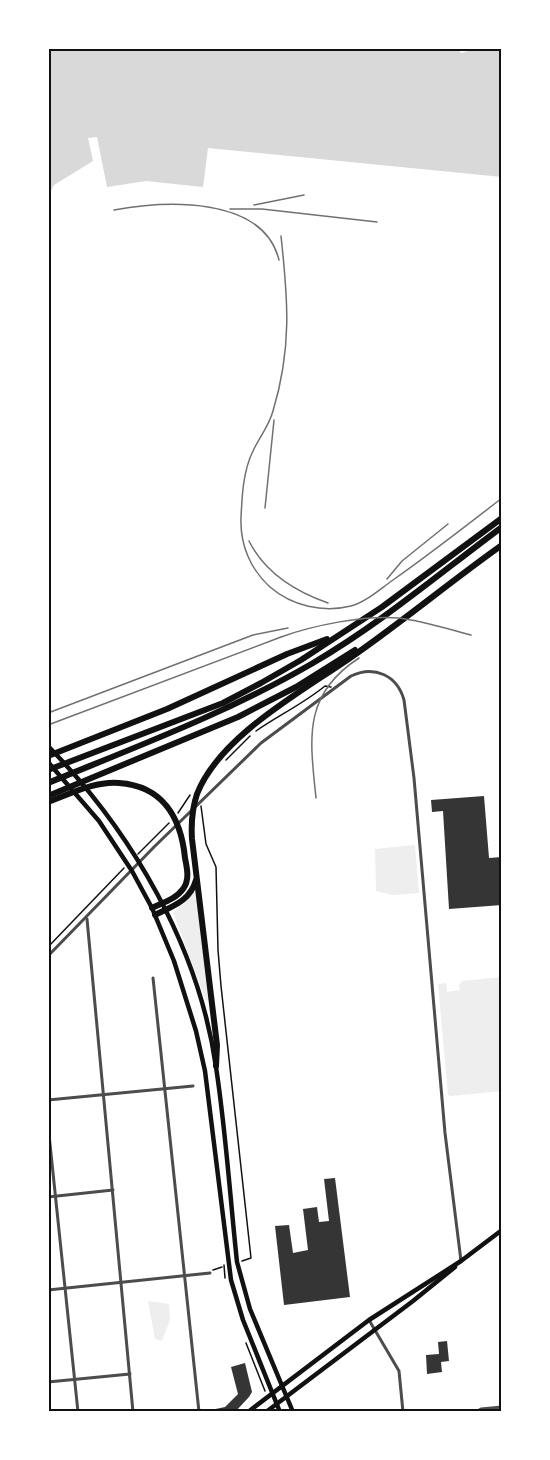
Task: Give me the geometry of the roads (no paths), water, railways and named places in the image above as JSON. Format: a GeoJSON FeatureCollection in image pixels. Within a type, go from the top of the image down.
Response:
{"type":"FeatureCollection","features":[{"type":"Feature","properties":{"kind":"highway"},"geometry":{"type":"LineString","coordinates":[[48,770],[223,703],[245,692],[301,660],[382,607],[502,518]]}},
{"type":"Feature","properties":{"kind":"highway"},"geometry":{"type":"LineString","coordinates":[[48,783],[176,731],[271,687],[340,646],[502,527]]}},
{"type":"Feature","properties":{"kind":"highway"},"geometry":{"type":"LineString","coordinates":[[216,1066],[216,1045],[192,839],[192,816],[197,794],[215,765],[243,735],[274,709],[361,651],[502,544]]}},
{"type":"Feature","properties":{"kind":"highway"},"geometry":{"type":"LineString","coordinates":[[48,796],[238,717],[296,687],[384,632]]}},
{"type":"Feature","properties":{"kind":"highway"},"geometry":{"type":"LineString","coordinates":[[48,756],[167,709],[287,654],[336,636]]}},
{"type":"Feature","properties":{"kind":"highway"},"geometry":{"type":"LineString","coordinates":[[48,751],[111,731]]}},
{"type":"Feature","properties":{"kind":"highway"},"geometry":{"type":"LineString","coordinates":[[48,802],[86,788],[108,783],[120,783],[144,789],[162,801],[176,819],[184,840],[187,874],[183,890],[153,911]]}},
{"type":"Feature","properties":{"kind":"highway"},"geometry":{"type":"LineString","coordinates":[[153,911],[165,910],[187,897],[193,888],[196,872]]}},
{"type":"Feature","properties":{"kind":"main road"},"geometry":{"type":"LineString","coordinates":[[48,746],[86,788],[130,848],[162,903],[197,989],[216,1066],[237,1262],[250,1309],[293,1412]]}},
{"type":"Feature","properties":{"kind":"main road"},"geometry":{"type":"LineString","coordinates":[[48,762],[99,821],[139,883],[153,911],[181,982],[201,1051],[232,1286],[243,1320],[280,1412]]}},
{"type":"Feature","properties":{"kind":"main road"},"geometry":{"type":"LineString","coordinates":[[248,1412],[369,1320],[461,1261],[502,1230]]}},
{"type":"Feature","properties":{"kind":"main road"},"geometry":{"type":"LineString","coordinates":[[266,1412],[376,1330],[461,1261]]}},
{"type":"Feature","properties":{"kind":"street"},"geometry":{"type":"LineString","coordinates":[[48,956],[261,743],[351,676],[370,671],[381,673],[391,679],[402,693],[404,700],[415,789],[445,1133],[461,1261]]}},
{"type":"Feature","properties":{"kind":"street"},"geometry":{"type":"LineString","coordinates":[[87,917],[133,1412]]}},
{"type":"Feature","properties":{"kind":"street"},"geometry":{"type":"LineString","coordinates":[[153,978],[199,1412]]}},
{"type":"Feature","properties":{"kind":"street"},"geometry":{"type":"LineString","coordinates":[[48,1100],[193,1086]]}},
{"type":"Feature","properties":{"kind":"street"},"geometry":{"type":"LineString","coordinates":[[48,1125],[78,1412]]}},
{"type":"Feature","properties":{"kind":"street"},"geometry":{"type":"LineString","coordinates":[[48,1197],[113,1190]]}},
{"type":"Feature","properties":{"kind":"street"},"geometry":{"type":"LineString","coordinates":[[48,1290],[210,1273]]}},
{"type":"Feature","properties":{"kind":"street"},"geometry":{"type":"LineString","coordinates":[[369,1320],[399,1371],[403,1412]]}},
{"type":"Feature","properties":{"kind":"street"},"geometry":{"type":"LineString","coordinates":[[48,1382],[129,1374]]}},
{"type":"Feature","properties":{"kind":"street"},"geometry":{"type":"LineString","coordinates":[[476,1412],[481,1409],[502,1407]]}},
{"type":"Feature","properties":{"kind":"railway"},"geometry":{"type":"LineString","coordinates":[[254,205],[304,195]]}},
{"type":"Feature","properties":{"kind":"railway"},"geometry":{"type":"LineString","coordinates":[[114,210],[184,205],[209,207],[233,213],[254,224],[269,239],[279,260]]}},
{"type":"Feature","properties":{"kind":"railway"},"geometry":{"type":"LineString","coordinates":[[230,209],[262,209],[377,222]]}},
{"type":"Feature","properties":{"kind":"railway"},"geometry":{"type":"LineString","coordinates":[[281,236],[287,303],[283,366],[271,416],[247,467],[241,510],[244,547],[263,580],[279,594],[308,606],[330,609],[357,604],[421,560],[502,498]]}},
{"type":"Feature","properties":{"kind":"railway"},"geometry":{"type":"LineString","coordinates":[[265,508],[274,420]]}},
{"type":"Feature","properties":{"kind":"railway"},"geometry":{"type":"LineString","coordinates":[[387,579],[402,561],[448,524]]}},
{"type":"Feature","properties":{"kind":"railway"},"geometry":{"type":"LineString","coordinates":[[249,541],[263,562],[282,580],[328,603]]}},
{"type":"Feature","properties":{"kind":"railway"},"geometry":{"type":"LineString","coordinates":[[48,725],[281,637],[324,625],[386,617],[426,623],[471,635]]}},
{"type":"Feature","properties":{"kind":"railway"},"geometry":{"type":"LineString","coordinates":[[48,713],[253,635],[288,628]]}},
{"type":"Feature","properties":{"kind":"railway"},"geometry":{"type":"LineString","coordinates":[[316,798],[312,738],[319,703],[327,687],[359,658]]}}]}
